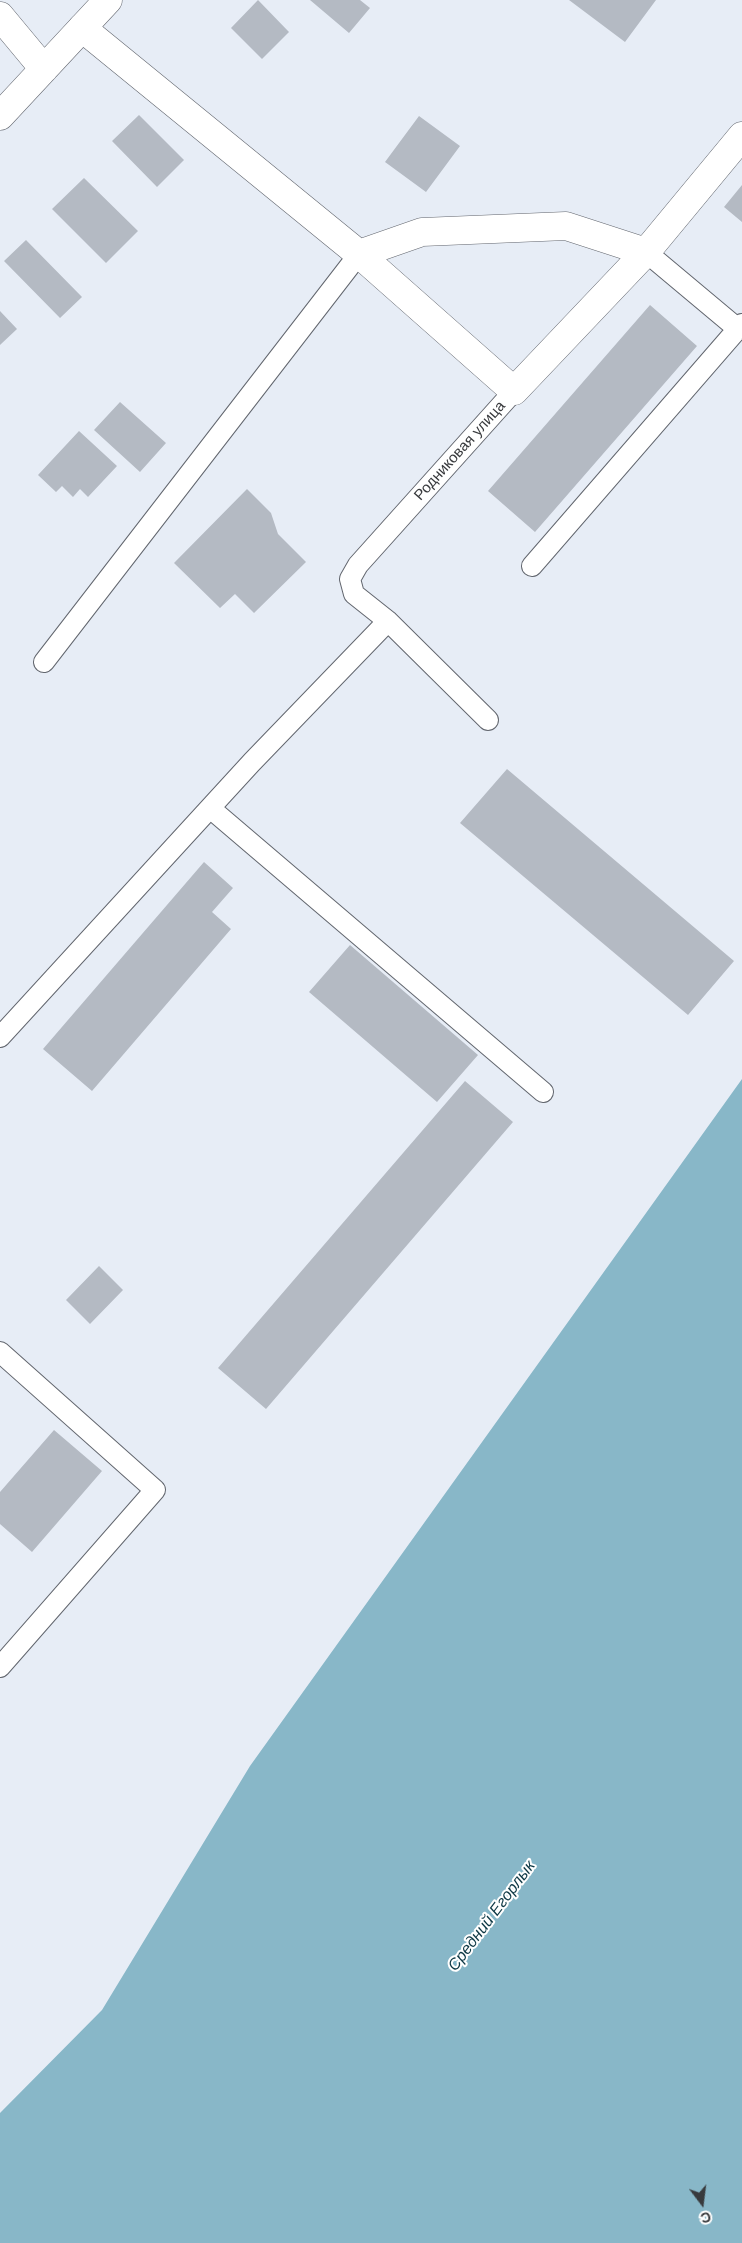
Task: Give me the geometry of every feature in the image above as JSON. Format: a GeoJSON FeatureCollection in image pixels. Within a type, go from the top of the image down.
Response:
{"type":"FeatureCollection","features":[{"type":"Feature","properties":{"kind":"street"},"geometry":{"type":"LineString","coordinates":[[0,116],[108,0]]}},
{"type":"Feature","properties":{"kind":"street"},"geometry":{"type":"LineString","coordinates":[[0,16],[44,69]]}},
{"type":"Feature","properties":{"kind":"street"},"geometry":{"type":"LineString","coordinates":[[82,28],[359,254],[514,390]]}},
{"type":"Feature","properties":{"kind":"street","name":"Родниковая улица"},"geometry":{"type":"LineString","coordinates":[[514,390],[646,252],[742,136]]}},
{"type":"Feature","properties":{"kind":"street"},"geometry":{"type":"LineString","coordinates":[[359,254],[422,232],[566,226],[646,252]]}},
{"type":"Feature","properties":{"kind":"lane"},"geometry":{"type":"LineString","coordinates":[[532,566],[740,326],[646,252]]}},
{"type":"Feature","properties":{"kind":"lane"},"geometry":{"type":"LineString","coordinates":[[44,662],[359,254]]}},
{"type":"Feature","properties":{"kind":"lane","name":"Родниковая улица"},"geometry":{"type":"LineString","coordinates":[[388,621],[354,594],[350,579],[358,565],[514,390]]}},
{"type":"Feature","properties":{"kind":"lane"},"geometry":{"type":"LineString","coordinates":[[0,1037],[252,762],[388,621],[488,720]]}},
{"type":"Feature","properties":{"kind":"lane"},"geometry":{"type":"LineString","coordinates":[[210,808],[544,1092]]}},
{"type":"Feature","properties":{"kind":"lane"},"geometry":{"type":"LineString","coordinates":[[0,1352],[156,1490],[0,1667]]}},
{"type":"Feature","properties":{"kind":"water","name":"Средний Егорлык"},"geometry":{"type":"Polygon","coordinates":[[[742,1079],[742,2243],[0,2243],[0,2113],[102,2010],[250,1766],[742,1079]]]}},
{"type":"Feature","properties":{"kind":"building"},"geometry":{"type":"Polygon","coordinates":[[[258,0],[289,32],[262,59],[231,28],[258,0]]]}},
{"type":"Feature","properties":{"kind":"building"},"geometry":{"type":"Polygon","coordinates":[[[310,0],[360,0],[370,8],[349,33],[310,0]]]}},
{"type":"Feature","properties":{"kind":"building"},"geometry":{"type":"Polygon","coordinates":[[[569,0],[656,0],[625,42],[569,0]]]}},
{"type":"Feature","properties":{"kind":"building"},"geometry":{"type":"Polygon","coordinates":[[[139,115],[184,160],[157,187],[112,141],[139,115]]]}},
{"type":"Feature","properties":{"kind":"building"},"geometry":{"type":"Polygon","coordinates":[[[419,116],[460,146],[426,192],[385,162],[419,116]]]}},
{"type":"Feature","properties":{"kind":"building"},"geometry":{"type":"Polygon","coordinates":[[[84,178],[138,231],[106,263],[52,209],[84,178]]]}},
{"type":"Feature","properties":{"kind":"building"},"geometry":{"type":"Polygon","coordinates":[[[742,185],[742,222],[724,207],[742,185]]]}},
{"type":"Feature","properties":{"kind":"building"},"geometry":{"type":"Polygon","coordinates":[[[26,240],[82,297],[60,318],[4,261],[26,240]]]}},
{"type":"Feature","properties":{"kind":"building"},"geometry":{"type":"Polygon","coordinates":[[[650,305],[697,346],[535,532],[488,491],[650,305]]]}},
{"type":"Feature","properties":{"kind":"building"},"geometry":{"type":"Polygon","coordinates":[[[0,311],[17,329],[0,345],[0,311]]]}},
{"type":"Feature","properties":{"kind":"building"},"geometry":{"type":"Polygon","coordinates":[[[120,402],[166,443],[140,472],[94,430],[120,402]]]}},
{"type":"Feature","properties":{"kind":"building"},"geometry":{"type":"Polygon","coordinates":[[[79,431],[117,466],[88,497],[80,489],[73,497],[62,486],[56,492],[38,475],[79,431]]]}},
{"type":"Feature","properties":{"kind":"building"},"geometry":{"type":"Polygon","coordinates":[[[247,489],[271,513],[278,534],[306,562],[254,613],[235,594],[220,608],[174,563],[247,489]]]}},
{"type":"Feature","properties":{"kind":"building"},"geometry":{"type":"Polygon","coordinates":[[[507,769],[734,961],[688,1015],[460,823],[507,769]]]}},
{"type":"Feature","properties":{"kind":"building"},"geometry":{"type":"Polygon","coordinates":[[[204,862],[233,888],[212,912],[231,929],[92,1091],[43,1049],[204,862]]]}},
{"type":"Feature","properties":{"kind":"building"},"geometry":{"type":"Polygon","coordinates":[[[350,945],[478,1055],[437,1102],[309,992],[350,945]]]}},
{"type":"Feature","properties":{"kind":"building"},"geometry":{"type":"Polygon","coordinates":[[[465,1081],[513,1122],[266,1409],[218,1368],[465,1081]]]}},
{"type":"Feature","properties":{"kind":"building"},"geometry":{"type":"Polygon","coordinates":[[[99,1266],[123,1290],[90,1324],[66,1300],[99,1266]]]}},
{"type":"Feature","properties":{"kind":"building"},"geometry":{"type":"Polygon","coordinates":[[[54,1430],[102,1471],[32,1552],[0,1524],[0,1492],[54,1430]]]}}]}
